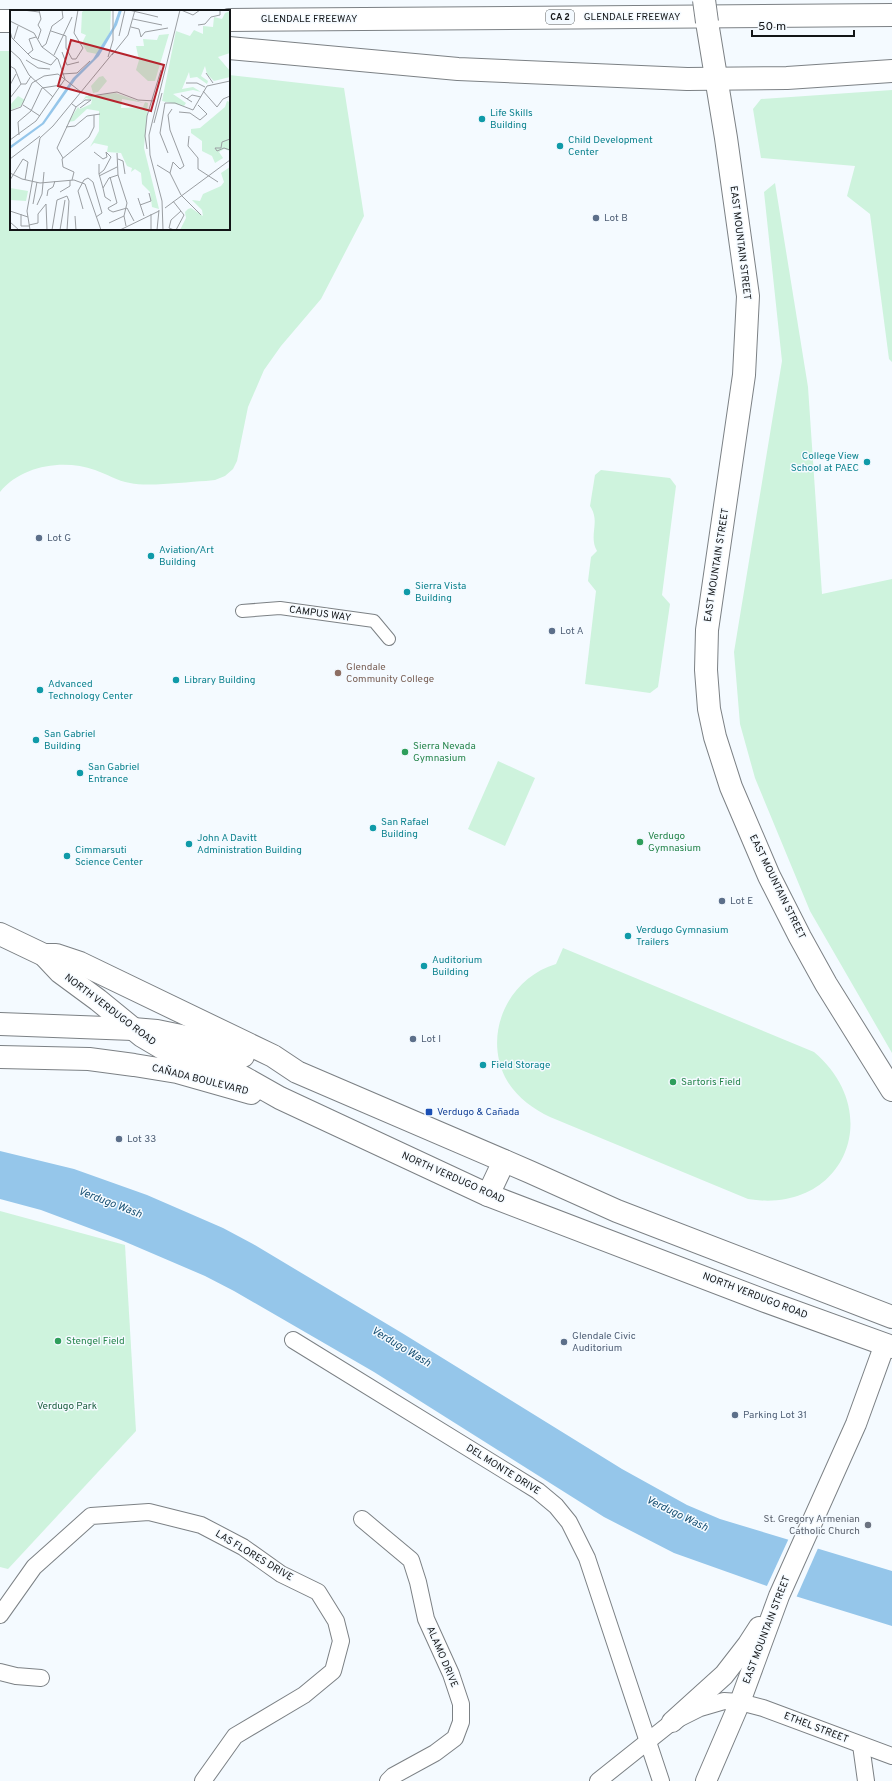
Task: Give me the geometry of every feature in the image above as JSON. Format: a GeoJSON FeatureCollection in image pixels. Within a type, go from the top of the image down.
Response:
{"type":"FeatureCollection","features":[{"type":"Feature","properties":{"kind":"main road","name":"EAST MOUNTAIN STREET"},"geometry":{"type":"LineString","coordinates":[[704,0],[726,138],[748,296],[744,375],[707,630],[706,670],[709,709],[715,737],[731,787],[769,876],[826,984],[892,1090]]}},
{"type":"Feature","properties":{"kind":"main road","name":"GLENDALE FREEWAY"},"geometry":{"type":"LineString","coordinates":[[230,20],[892,15]]}},
{"type":"Feature","properties":{"kind":"main road"},"geometry":{"type":"LineString","coordinates":[[230,48],[458,69],[716,79],[787,78],[892,71]]}},
{"type":"Feature","properties":{"kind":"main road","name":"NORTH VERDUGO ROAD"},"geometry":{"type":"LineString","coordinates":[[0,934],[44,955],[60,972],[98,1000],[133,1029],[152,1043],[164,1049],[241,1076],[280,1098],[488,1195],[765,1301],[890,1338]]}},
{"type":"Feature","properties":{"kind":"main road","name":"NORTH VERDUGO ROAD"},"geometry":{"type":"LineString","coordinates":[[44,955],[56,955],[80,963],[273,1056],[297,1072],[617,1211],[892,1317]]}},
{"type":"Feature","properties":{"kind":"main road"},"geometry":{"type":"LineString","coordinates":[[0,1035],[6,1034],[10,1025],[133,1029],[186,1037],[228,1050],[273,1070],[297,1072]]}},
{"type":"Feature","properties":{"kind":"main road","name":"CAÑADA BOULEVARD"},"geometry":{"type":"LineString","coordinates":[[0,1057],[89,1059],[134,1064],[178,1072],[240,1090],[280,1098]]}},
{"type":"Feature","properties":{"kind":"main road"},"geometry":{"type":"LineString","coordinates":[[488,1195],[504,1161]]}},
{"type":"Feature","properties":{"kind":"street","name":"CAMPUS WAY"},"geometry":{"type":"LineString","coordinates":[[242,610],[280,608],[374,621],[390,639]]}},
{"type":"Feature","properties":{"kind":"street","name":"EAST MOUNTAIN STREET"},"geometry":{"type":"LineString","coordinates":[[706,1781],[740,1702],[779,1596],[856,1424],[890,1338]]}},
{"type":"Feature","properties":{"kind":"street","name":"DEL MONTE DRIVE"},"geometry":{"type":"LineString","coordinates":[[294,1340],[538,1491],[556,1506],[569,1522],[587,1558],[661,1781]]}},
{"type":"Feature","properties":{"kind":"street","name":"LAS FLORES DRIVE"},"geometry":{"type":"LineString","coordinates":[[0,1615],[34,1567],[91,1516],[149,1512],[201,1525],[242,1547],[281,1574],[318,1592],[336,1622],[341,1641],[333,1671],[304,1695],[235,1736],[203,1781]]}},
{"type":"Feature","properties":{"kind":"street","name":"ALAMO DRIVE"},"geometry":{"type":"LineString","coordinates":[[362,1519],[411,1560],[418,1582],[426,1618],[451,1674],[461,1704],[461,1722],[455,1738],[435,1753],[393,1776],[388,1781]]}},
{"type":"Feature","properties":{"kind":"street"},"geometry":{"type":"LineString","coordinates":[[672,1722],[724,1675],[748,1644],[779,1596]]}},
{"type":"Feature","properties":{"kind":"street"},"geometry":{"type":"LineString","coordinates":[[0,1672],[16,1676],[41,1678]]}},
{"type":"Feature","properties":{"kind":"street","name":"ETHEL STREET"},"geometry":{"type":"LineString","coordinates":[[598,1781],[649,1742],[672,1722],[700,1708],[721,1702],[740,1702],[763,1708],[892,1756]]}},
{"type":"Feature","properties":{"kind":"street"},"geometry":{"type":"LineString","coordinates":[[861,1745],[866,1781]]}},
{"type":"Feature","properties":{"kind":"green space"},"geometry":{"type":"Polygon","coordinates":[[[0,51],[10,51],[10,230],[230,230],[230,75],[344,88],[364,216],[321,299],[281,346],[264,370],[248,407],[237,461],[233,469],[225,476],[215,480],[138,484],[121,481],[83,467],[57,465],[32,470],[9,483],[0,492],[0,51]]]}},
{"type":"Feature","properties":{"kind":"green space"},"geometry":{"type":"Polygon","coordinates":[[[892,90],[892,362],[889,359],[870,214],[847,196],[855,166],[761,158],[753,109],[761,99],[892,90]]]}},
{"type":"Feature","properties":{"kind":"green space"},"geometry":{"type":"Polygon","coordinates":[[[775,183],[808,387],[822,594],[892,579],[892,1053],[810,911],[755,778],[740,724],[734,652],[782,361],[764,192],[775,183]]]}},
{"type":"Feature","properties":{"kind":"green space"},"geometry":{"type":"Polygon","coordinates":[[[601,470],[670,478],[676,486],[662,595],[670,604],[658,687],[650,693],[585,684],[596,591],[588,581],[591,557],[597,551],[594,539],[595,523],[590,506],[595,475],[601,470]]]}},
{"type":"Feature","properties":{"kind":"green space"},"geometry":{"type":"Polygon","coordinates":[[[498,761],[535,778],[505,846],[468,829],[498,761]]]}},
{"type":"Feature","properties":{"kind":"green space"},"geometry":{"type":"Polygon","coordinates":[[[563,948],[814,1052],[836,1077],[848,1103],[850,1130],[844,1155],[830,1176],[809,1192],[781,1200],[748,1199],[550,1117],[524,1101],[509,1084],[499,1060],[497,1042],[499,1025],[513,994],[525,981],[539,971],[556,964],[563,948]]]}},
{"type":"Feature","properties":{"kind":"green space","name":"Verdugo Park"},"geometry":{"type":"Polygon","coordinates":[[[0,1211],[125,1245],[136,1431],[8,1569],[0,1567],[0,1211]]]}},
{"type":"Feature","properties":{"kind":"water","name":"Verdugo Wash"},"geometry":{"type":"Polygon","coordinates":[[[0,1151],[74,1169],[147,1195],[223,1228],[253,1244],[402,1333],[622,1469],[687,1505],[720,1519],[892,1571],[892,1626],[795,1596],[674,1553],[604,1517],[374,1372],[234,1291],[205,1276],[121,1240],[41,1210],[0,1199],[0,1151]]]}},
{"type":"Feature","properties":{"kind":"pier"},"geometry":{"type":"Polygon","coordinates":[[[789,1538],[819,1546],[796,1598],[766,1588],[789,1538]]]}},
{"type":"Feature","properties":{"kind":"place","name":"Life Skills Building"},"geometry":{"type":"Point","coordinates":[482,119]}},
{"type":"Feature","properties":{"kind":"place","name":"Child Development Center"},"geometry":{"type":"Point","coordinates":[560,146]}},
{"type":"Feature","properties":{"kind":"place","name":"Lot B"},"geometry":{"type":"Point","coordinates":[596,218]}},
{"type":"Feature","properties":{"kind":"place","name":"College View School at PAEC"},"geometry":{"type":"Point","coordinates":[867,462]}},
{"type":"Feature","properties":{"kind":"place","name":"Lot G"},"geometry":{"type":"Point","coordinates":[39,538]}},
{"type":"Feature","properties":{"kind":"place","name":"Aviation/Art Building"},"geometry":{"type":"Point","coordinates":[151,556]}},
{"type":"Feature","properties":{"kind":"place","name":"Sierra Vista Building"},"geometry":{"type":"Point","coordinates":[407,592]}},
{"type":"Feature","properties":{"kind":"place","name":"Lot A"},"geometry":{"type":"Point","coordinates":[552,631]}},
{"type":"Feature","properties":{"kind":"place","name":"Glendale Community College"},"geometry":{"type":"Point","coordinates":[338,673]}},
{"type":"Feature","properties":{"kind":"place","name":"Library Building"},"geometry":{"type":"Point","coordinates":[176,680]}},
{"type":"Feature","properties":{"kind":"place","name":"Advanced Technology Center"},"geometry":{"type":"Point","coordinates":[40,690]}},
{"type":"Feature","properties":{"kind":"place","name":"San Gabriel Building"},"geometry":{"type":"Point","coordinates":[36,740]}},
{"type":"Feature","properties":{"kind":"place","name":"Sierra Nevada Gymnasium"},"geometry":{"type":"Point","coordinates":[405,752]}},
{"type":"Feature","properties":{"kind":"place","name":"San Gabriel Entrance"},"geometry":{"type":"Point","coordinates":[80,773]}},
{"type":"Feature","properties":{"kind":"place","name":"San Rafael Building"},"geometry":{"type":"Point","coordinates":[373,828]}},
{"type":"Feature","properties":{"kind":"place","name":"Verdugo Gymnasium"},"geometry":{"type":"Point","coordinates":[640,842]}},
{"type":"Feature","properties":{"kind":"place","name":"John A Davitt Administration Building"},"geometry":{"type":"Point","coordinates":[189,844]}},
{"type":"Feature","properties":{"kind":"place","name":"Cimmarsuti Science Center"},"geometry":{"type":"Point","coordinates":[67,856]}},
{"type":"Feature","properties":{"kind":"place","name":"Lot E"},"geometry":{"type":"Point","coordinates":[722,901]}},
{"type":"Feature","properties":{"kind":"place","name":"Verdugo Gymnasium Trailers"},"geometry":{"type":"Point","coordinates":[628,936]}},
{"type":"Feature","properties":{"kind":"place","name":"Auditorium Building"},"geometry":{"type":"Point","coordinates":[424,966]}},
{"type":"Feature","properties":{"kind":"place","name":"Lot I"},"geometry":{"type":"Point","coordinates":[413,1039]}},
{"type":"Feature","properties":{"kind":"place","name":"Field Storage"},"geometry":{"type":"Point","coordinates":[483,1065]}},
{"type":"Feature","properties":{"kind":"place","name":"Sartoris Field"},"geometry":{"type":"Point","coordinates":[673,1082]}},
{"type":"Feature","properties":{"kind":"place","name":"Verdugo & Cañada"},"geometry":{"type":"Point","coordinates":[429,1112]}},
{"type":"Feature","properties":{"kind":"place","name":"Lot 33"},"geometry":{"type":"Point","coordinates":[119,1139]}},
{"type":"Feature","properties":{"kind":"place","name":"Stengel Field"},"geometry":{"type":"Point","coordinates":[58,1341]}},
{"type":"Feature","properties":{"kind":"place","name":"Glendale Civic Auditorium"},"geometry":{"type":"Point","coordinates":[564,1342]}},
{"type":"Feature","properties":{"kind":"place","name":"Parking Lot 31"},"geometry":{"type":"Point","coordinates":[735,1415]}},
{"type":"Feature","properties":{"kind":"place","name":"St. Gregory Armenian Catholic Church"},"geometry":{"type":"Point","coordinates":[868,1525]}}]}
